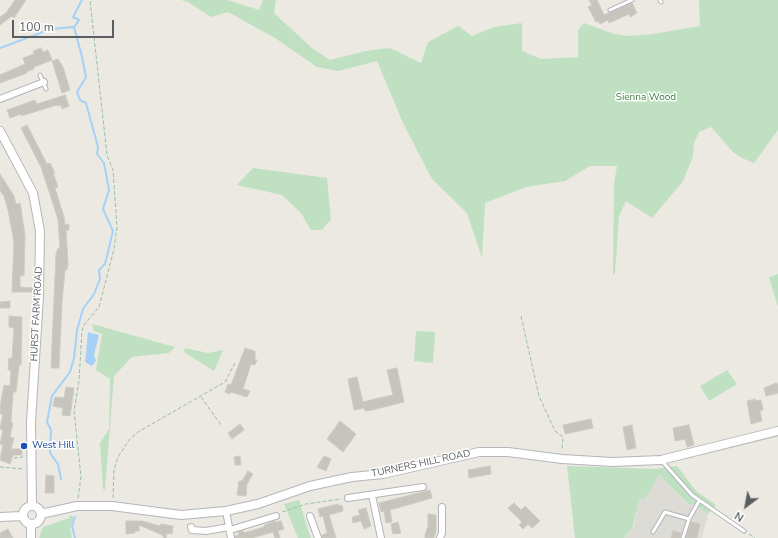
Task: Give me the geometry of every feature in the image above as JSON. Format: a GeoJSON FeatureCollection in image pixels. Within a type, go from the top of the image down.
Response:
{"type":"FeatureCollection","features":[{"type":"Feature","properties":{"kind":"main road","name":"HURST FARM ROAD"},"geometry":{"type":"LineString","coordinates":[[0,131],[33,193],[40,231],[39,296],[31,422],[32,506]]}},
{"type":"Feature","properties":{"kind":"main road","name":"TURNERS HILL ROAD"},"geometry":{"type":"LineString","coordinates":[[41,514],[77,506],[112,506],[181,515],[226,511],[258,504],[310,486],[352,477],[383,474],[479,452],[508,452],[562,459],[612,462],[661,460],[778,430]]}},
{"type":"Feature","properties":{"kind":"main road"},"geometry":{"type":"LineString","coordinates":[[32,506],[36,507],[41,514],[40,520],[37,523],[31,524],[27,523],[23,516],[24,511],[32,506]]}},
{"type":"Feature","properties":{"kind":"main road"},"geometry":{"type":"LineString","coordinates":[[0,517],[23,516]]}},
{"type":"Feature","properties":{"kind":"main road"},"geometry":{"type":"LineString","coordinates":[[31,524],[31,538]]}},
{"type":"Feature","properties":{"kind":"street"},"geometry":{"type":"LineString","coordinates":[[0,99],[44,82]]}},
{"type":"Feature","properties":{"kind":"street"},"geometry":{"type":"LineString","coordinates":[[348,498],[423,487]]}},
{"type":"Feature","properties":{"kind":"street"},"geometry":{"type":"LineString","coordinates":[[372,495],[381,538]]}},
{"type":"Feature","properties":{"kind":"street"},"geometry":{"type":"LineString","coordinates":[[440,538],[442,533],[442,507]]}},
{"type":"Feature","properties":{"kind":"street"},"geometry":{"type":"LineString","coordinates":[[226,511],[231,538]]}},
{"type":"Feature","properties":{"kind":"street"},"geometry":{"type":"LineString","coordinates":[[191,527],[192,530],[206,531],[230,528],[276,516]]}},
{"type":"Feature","properties":{"kind":"street"},"geometry":{"type":"LineString","coordinates":[[310,516],[318,538]]}},
{"type":"Feature","properties":{"kind":"lane"},"geometry":{"type":"LineString","coordinates":[[610,10],[632,0]]}},
{"type":"Feature","properties":{"kind":"lane"},"geometry":{"type":"LineString","coordinates":[[40,75],[46,89]]}},
{"type":"Feature","properties":{"kind":"lane"},"geometry":{"type":"LineString","coordinates":[[661,460],[666,468],[699,501],[744,531]]}},
{"type":"Feature","properties":{"kind":"lane"},"geometry":{"type":"LineString","coordinates":[[683,538],[689,519],[699,501]]}},
{"type":"Feature","properties":{"kind":"lane"},"geometry":{"type":"LineString","coordinates":[[653,532],[665,512],[689,519]]}},
{"type":"Feature","properties":{"kind":"path"},"geometry":{"type":"LineString","coordinates":[[77,506],[81,477],[74,411],[79,382],[82,331],[84,325],[99,307],[114,249],[117,227],[114,170],[107,155],[90,0]]}},
{"type":"Feature","properties":{"kind":"path"},"geometry":{"type":"LineString","coordinates":[[521,316],[539,396],[555,431],[563,437],[562,459]]}},
{"type":"Feature","properties":{"kind":"path"},"geometry":{"type":"LineString","coordinates":[[112,506],[114,470],[123,447],[138,432],[225,382],[235,363]]}},
{"type":"Feature","properties":{"kind":"path"},"geometry":{"type":"LineString","coordinates":[[201,397],[221,425]]}},
{"type":"Feature","properties":{"kind":"path"},"geometry":{"type":"LineString","coordinates":[[14,458],[18,456],[25,457]]}},
{"type":"Feature","properties":{"kind":"path"},"geometry":{"type":"LineString","coordinates":[[0,467],[23,469]]}},
{"type":"Feature","properties":{"kind":"path"},"geometry":{"type":"LineString","coordinates":[[284,512],[306,504],[348,498]]}},
{"type":"Feature","properties":{"kind":"path"},"geometry":{"type":"LineString","coordinates":[[744,531],[755,538]]}},
{"type":"Feature","properties":{"kind":"shaded area"},"geometry":{"type":"Polygon","coordinates":[[[659,475],[687,504],[693,504],[708,514],[702,538],[624,538],[633,529],[640,498],[645,499],[659,475]]]}},
{"type":"Feature","properties":{"kind":"green space","name":"Sienna Wood"},"geometry":{"type":"Polygon","coordinates":[[[181,0],[228,0],[259,10],[263,0],[276,0],[274,13],[313,49],[330,60],[366,51],[390,48],[421,63],[428,42],[458,26],[472,36],[494,27],[522,23],[522,51],[541,59],[578,57],[578,30],[584,23],[614,34],[628,36],[653,34],[700,26],[699,0],[778,0],[778,130],[754,163],[733,152],[711,127],[699,132],[694,143],[693,156],[683,181],[652,218],[626,201],[619,216],[615,274],[613,274],[614,184],[617,166],[590,166],[565,181],[526,187],[485,203],[482,258],[467,213],[432,179],[403,123],[377,61],[338,71],[317,67],[275,38],[228,12],[211,17],[188,2],[181,0]]]}},
{"type":"Feature","properties":{"kind":"green space"},"geometry":{"type":"Polygon","coordinates":[[[253,168],[327,178],[331,219],[322,230],[311,230],[301,213],[282,195],[237,185],[253,168]]]}},
{"type":"Feature","properties":{"kind":"green space"},"geometry":{"type":"Polygon","coordinates":[[[778,274],[778,307],[769,277],[778,274]]]}},
{"type":"Feature","properties":{"kind":"green space"},"geometry":{"type":"Polygon","coordinates":[[[92,324],[175,347],[169,353],[132,357],[114,376],[105,490],[103,489],[100,443],[109,429],[110,379],[96,370],[102,334],[94,331],[92,324]]]}},
{"type":"Feature","properties":{"kind":"green space"},"geometry":{"type":"Polygon","coordinates":[[[416,331],[435,332],[433,363],[414,361],[416,331]]]}},
{"type":"Feature","properties":{"kind":"green space"},"geometry":{"type":"Polygon","coordinates":[[[185,348],[208,353],[223,350],[214,371],[184,352],[185,348]]]}},
{"type":"Feature","properties":{"kind":"green space"},"geometry":{"type":"Polygon","coordinates":[[[727,370],[737,384],[709,401],[700,386],[727,370]]]}},
{"type":"Feature","properties":{"kind":"green space"},"geometry":{"type":"Polygon","coordinates":[[[567,466],[655,469],[677,466],[696,491],[716,505],[708,514],[693,504],[688,504],[659,475],[645,499],[640,498],[632,529],[624,538],[575,538],[567,466]]]}},
{"type":"Feature","properties":{"kind":"green space"},"geometry":{"type":"Polygon","coordinates":[[[299,500],[311,538],[298,538],[284,504],[299,500]]]}},
{"type":"Feature","properties":{"kind":"green space"},"geometry":{"type":"Polygon","coordinates":[[[70,515],[74,517],[70,528],[72,538],[39,538],[43,527],[69,518],[70,515]]]}},
{"type":"Feature","properties":{"kind":"water"},"geometry":{"type":"Polygon","coordinates":[[[88,332],[99,335],[94,355],[96,361],[92,366],[85,362],[88,332]]]}},
{"type":"Feature","properties":{"kind":"building"},"geometry":{"type":"Polygon","coordinates":[[[15,0],[26,0],[14,18],[12,16],[0,25],[0,17],[6,13],[15,0]]]}},
{"type":"Feature","properties":{"kind":"building"},"geometry":{"type":"Polygon","coordinates":[[[589,0],[597,0],[604,15],[632,3],[637,13],[630,17],[629,14],[609,23],[608,20],[600,24],[598,21],[596,22],[588,7],[592,5],[589,0]]]}},
{"type":"Feature","properties":{"kind":"building"},"geometry":{"type":"Polygon","coordinates":[[[41,48],[43,52],[48,50],[52,60],[34,67],[34,69],[26,72],[27,73],[0,83],[0,75],[25,64],[23,58],[34,54],[33,51],[41,48]]]}},
{"type":"Feature","properties":{"kind":"building"},"geometry":{"type":"Polygon","coordinates":[[[58,59],[63,67],[70,90],[62,93],[52,61],[58,59]]]}},
{"type":"Feature","properties":{"kind":"building"},"geometry":{"type":"Polygon","coordinates":[[[65,95],[69,106],[62,109],[61,105],[57,105],[10,118],[7,110],[35,100],[37,104],[65,95]]]}},
{"type":"Feature","properties":{"kind":"building"},"geometry":{"type":"Polygon","coordinates":[[[27,125],[47,164],[50,163],[55,173],[53,173],[58,187],[55,188],[65,225],[69,224],[69,230],[66,230],[68,264],[67,270],[65,270],[62,302],[59,368],[51,368],[56,254],[58,248],[60,249],[58,219],[41,167],[21,128],[27,125]]]}},
{"type":"Feature","properties":{"kind":"building"},"geometry":{"type":"Polygon","coordinates":[[[0,174],[14,196],[16,204],[20,203],[25,236],[24,276],[20,275],[20,287],[33,288],[32,292],[12,292],[14,242],[8,210],[4,196],[0,191],[0,174]]]}},
{"type":"Feature","properties":{"kind":"building"},"geometry":{"type":"Polygon","coordinates":[[[10,301],[10,308],[0,308],[0,302],[10,301]]]}},
{"type":"Feature","properties":{"kind":"building"},"geometry":{"type":"Polygon","coordinates":[[[9,316],[22,317],[21,365],[19,365],[16,392],[13,392],[11,422],[13,423],[10,437],[14,438],[11,449],[22,449],[22,455],[13,455],[10,464],[0,460],[3,445],[0,444],[3,430],[0,429],[3,414],[0,414],[1,401],[4,385],[10,386],[11,370],[8,370],[9,358],[12,359],[14,328],[9,327],[9,316]]]}},
{"type":"Feature","properties":{"kind":"building"},"geometry":{"type":"Polygon","coordinates":[[[245,348],[255,351],[255,359],[257,360],[255,365],[251,364],[243,389],[250,391],[247,397],[231,392],[230,394],[225,392],[228,384],[231,385],[245,348]]]}},
{"type":"Feature","properties":{"kind":"building"},"geometry":{"type":"Polygon","coordinates":[[[397,368],[404,402],[372,410],[365,411],[364,408],[354,410],[348,379],[357,377],[363,402],[393,395],[387,370],[397,368]]]}},
{"type":"Feature","properties":{"kind":"building"},"geometry":{"type":"Polygon","coordinates":[[[776,383],[778,384],[778,393],[766,396],[764,388],[776,383]]]}},
{"type":"Feature","properties":{"kind":"building"},"geometry":{"type":"Polygon","coordinates":[[[66,387],[74,388],[70,416],[62,415],[63,408],[53,406],[55,397],[64,398],[66,387]]]}},
{"type":"Feature","properties":{"kind":"building"},"geometry":{"type":"Polygon","coordinates":[[[755,399],[756,401],[761,400],[763,410],[760,411],[762,421],[751,424],[747,401],[755,399]]]}},
{"type":"Feature","properties":{"kind":"building"},"geometry":{"type":"Polygon","coordinates":[[[591,419],[593,428],[565,434],[563,425],[591,419]]]}},
{"type":"Feature","properties":{"kind":"building"},"geometry":{"type":"Polygon","coordinates":[[[340,421],[356,434],[343,452],[327,439],[340,421]]]}},
{"type":"Feature","properties":{"kind":"building"},"geometry":{"type":"Polygon","coordinates":[[[240,424],[244,430],[232,439],[228,433],[240,424]]]}},
{"type":"Feature","properties":{"kind":"building"},"geometry":{"type":"Polygon","coordinates":[[[632,425],[636,448],[627,450],[623,427],[632,425]]]}},
{"type":"Feature","properties":{"kind":"building"},"geometry":{"type":"Polygon","coordinates":[[[689,425],[694,445],[687,447],[685,439],[675,441],[673,428],[689,425]]]}},
{"type":"Feature","properties":{"kind":"building"},"geometry":{"type":"Polygon","coordinates":[[[240,456],[241,465],[235,465],[234,457],[240,456]]]}},
{"type":"Feature","properties":{"kind":"building"},"geometry":{"type":"Polygon","coordinates":[[[324,456],[331,459],[326,471],[317,467],[324,456]]]}},
{"type":"Feature","properties":{"kind":"building"},"geometry":{"type":"Polygon","coordinates":[[[490,466],[491,474],[469,478],[468,470],[490,466]]]}},
{"type":"Feature","properties":{"kind":"building"},"geometry":{"type":"Polygon","coordinates":[[[248,471],[253,474],[247,484],[246,496],[237,495],[239,481],[242,481],[248,471]]]}},
{"type":"Feature","properties":{"kind":"building"},"geometry":{"type":"Polygon","coordinates":[[[46,475],[54,476],[54,493],[45,493],[46,475]]]}},
{"type":"Feature","properties":{"kind":"building"},"geometry":{"type":"Polygon","coordinates":[[[430,490],[432,498],[390,510],[392,522],[386,523],[384,511],[381,512],[379,503],[430,490]]]}},
{"type":"Feature","properties":{"kind":"building"},"geometry":{"type":"Polygon","coordinates":[[[514,503],[521,510],[525,506],[540,521],[532,528],[528,524],[523,529],[519,525],[522,522],[508,508],[514,503]]]}},
{"type":"Feature","properties":{"kind":"building"},"geometry":{"type":"Polygon","coordinates":[[[338,504],[339,506],[342,505],[343,511],[329,515],[336,538],[322,538],[322,535],[327,533],[323,516],[320,517],[318,509],[338,504]]]}},
{"type":"Feature","properties":{"kind":"building"},"geometry":{"type":"Polygon","coordinates":[[[366,508],[371,526],[364,529],[361,521],[353,523],[352,517],[360,515],[358,510],[366,508]]]}},
{"type":"Feature","properties":{"kind":"building"},"geometry":{"type":"Polygon","coordinates":[[[428,514],[436,515],[436,531],[434,538],[425,538],[428,526],[428,514]]]}},
{"type":"Feature","properties":{"kind":"building"},"geometry":{"type":"Polygon","coordinates":[[[126,521],[142,521],[160,526],[161,524],[173,526],[172,534],[167,533],[166,538],[164,538],[162,535],[139,525],[139,531],[126,534],[126,521]]]}},
{"type":"Feature","properties":{"kind":"building"},"geometry":{"type":"Polygon","coordinates":[[[275,521],[281,521],[284,529],[278,531],[280,538],[275,538],[273,532],[252,538],[235,538],[235,536],[239,535],[238,532],[244,531],[244,533],[264,527],[264,525],[275,521]]]}},
{"type":"Feature","properties":{"kind":"building"},"geometry":{"type":"Polygon","coordinates":[[[398,522],[401,533],[393,534],[391,524],[398,522]]]}},
{"type":"Feature","properties":{"kind":"building"},"geometry":{"type":"Polygon","coordinates":[[[691,522],[700,524],[697,538],[686,538],[691,522]]]}},
{"type":"Feature","properties":{"kind":"building"},"geometry":{"type":"Polygon","coordinates":[[[8,529],[13,538],[0,538],[0,533],[8,529]]]}},
{"type":"Feature","properties":{"kind":"building"},"geometry":{"type":"Polygon","coordinates":[[[673,531],[681,533],[680,538],[671,538],[673,531]]]}},
{"type":"Feature","properties":{"kind":"waterway"},"geometry":{"type":"LineString","coordinates":[[0,48],[51,29],[74,27],[79,20],[73,17],[82,0]]}},
{"type":"Feature","properties":{"kind":"waterway"},"geometry":{"type":"LineString","coordinates":[[61,479],[58,464],[50,453],[51,430],[47,422],[52,396],[70,372],[74,358],[77,330],[83,309],[94,294],[100,279],[99,270],[105,264],[113,231],[103,209],[109,190],[104,163],[97,154],[98,147],[86,103],[80,100],[77,92],[86,77],[74,27]]}},
{"type":"Feature","properties":{"kind":"waterway"},"geometry":{"type":"LineString","coordinates":[[75,517],[72,526],[75,538]]}},
{"type":"Feature","properties":{"kind":"place","name":"West Hill"},"geometry":{"type":"Point","coordinates":[24,446]}}]}
